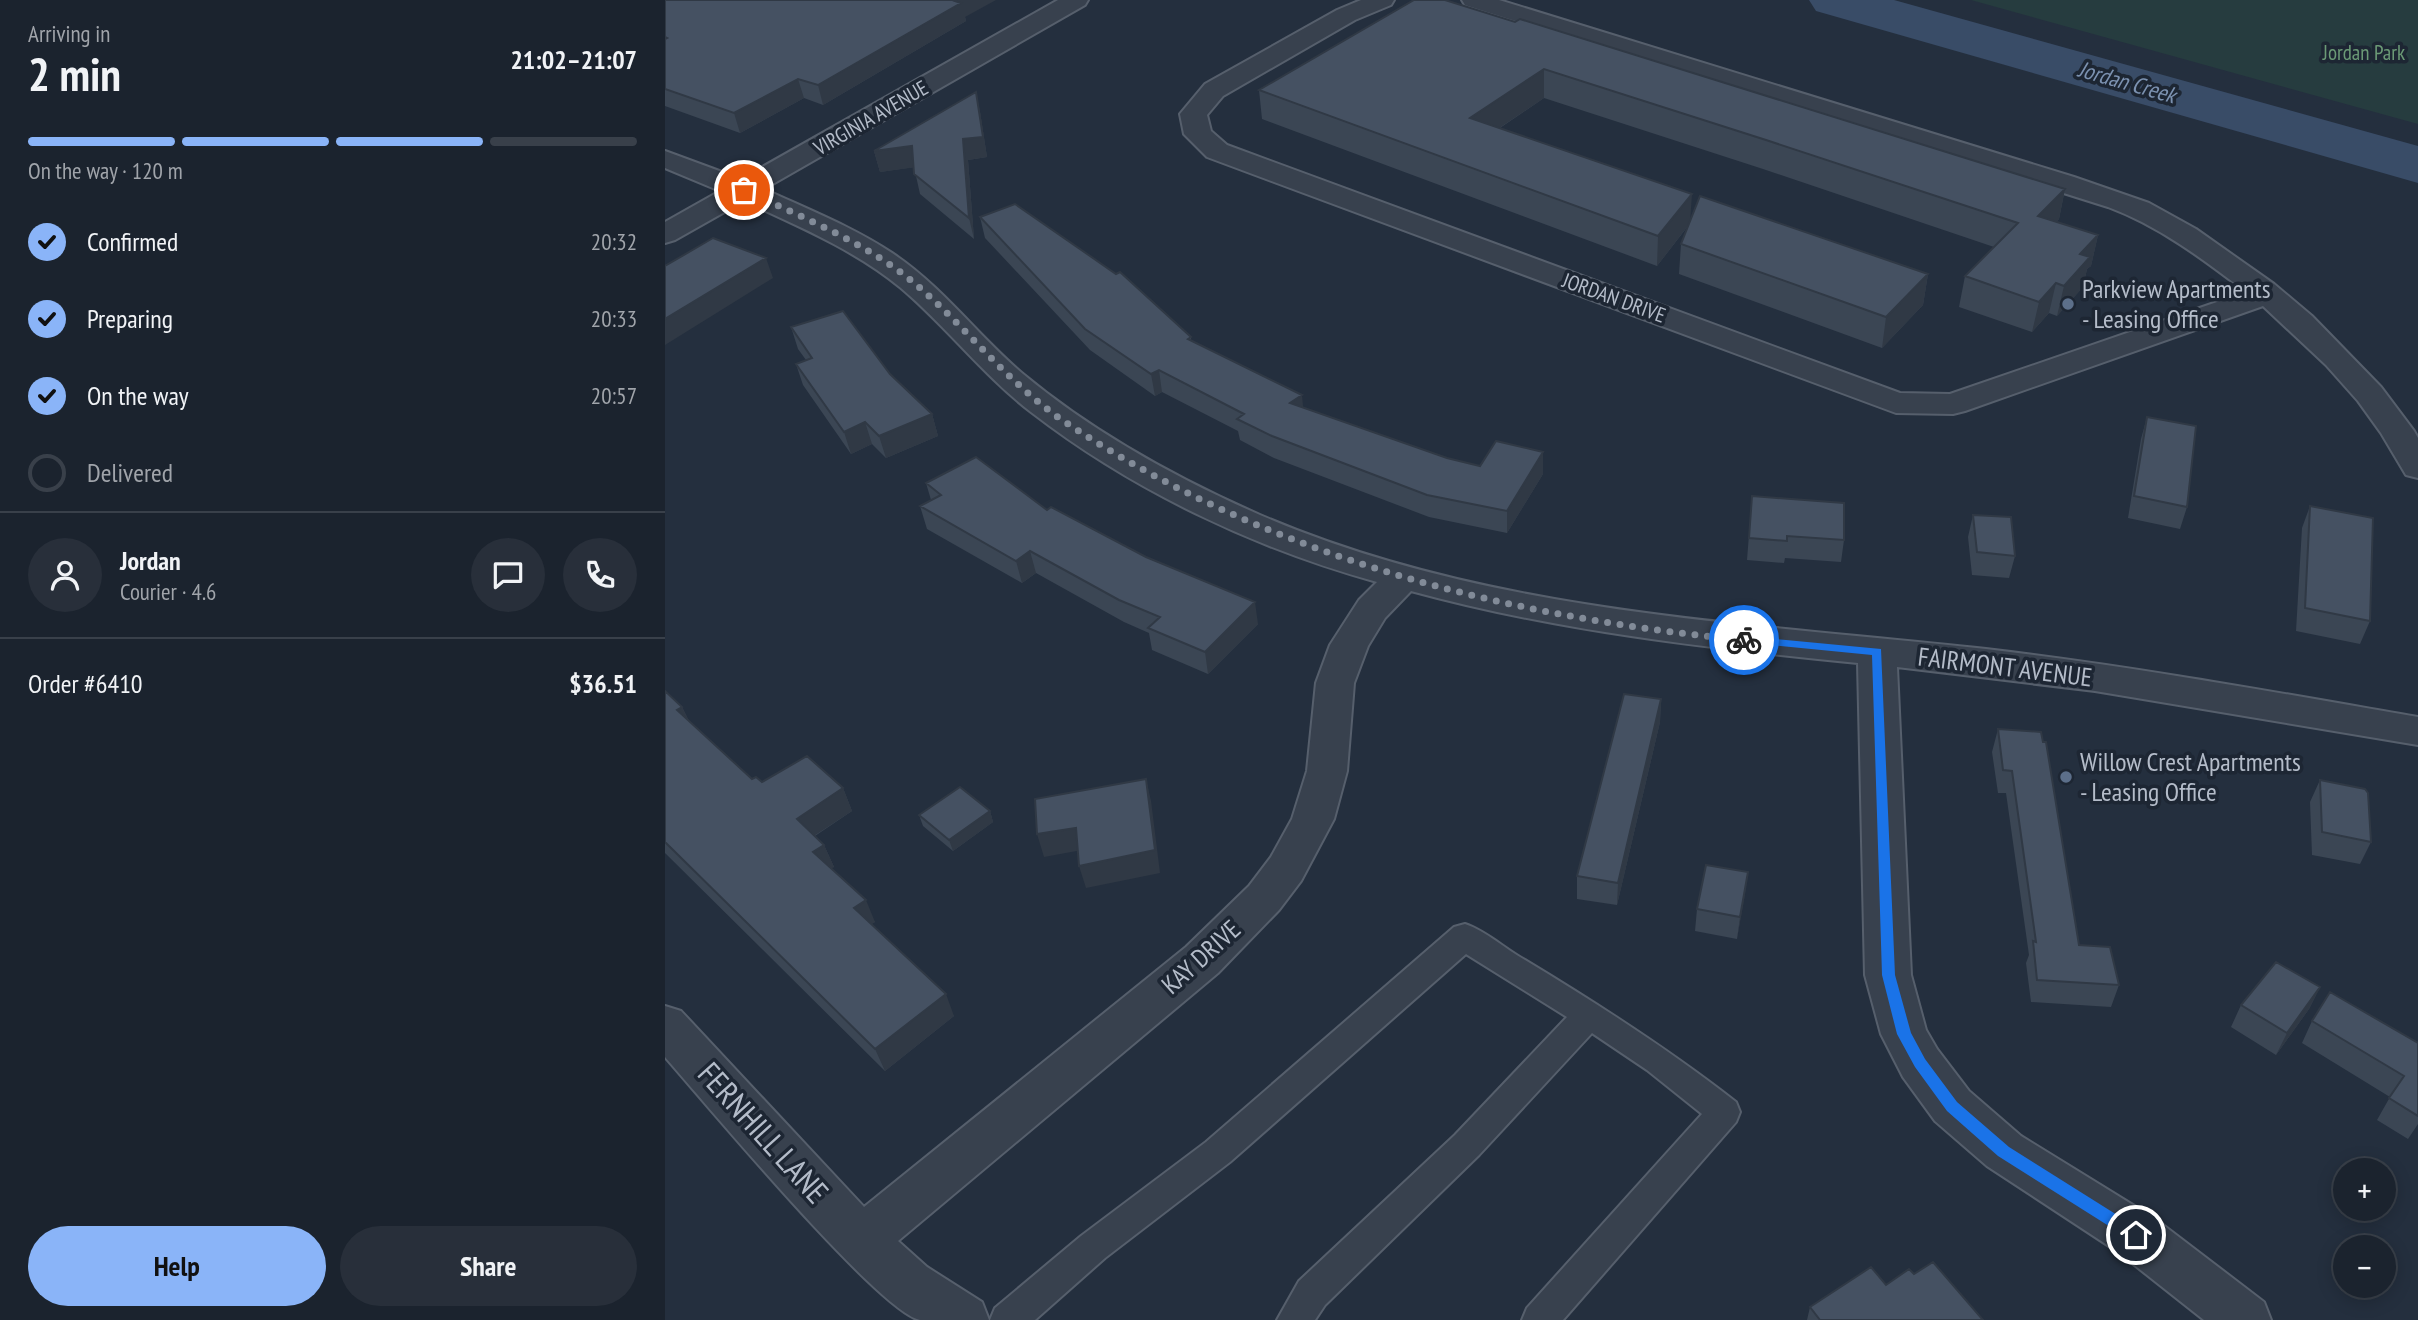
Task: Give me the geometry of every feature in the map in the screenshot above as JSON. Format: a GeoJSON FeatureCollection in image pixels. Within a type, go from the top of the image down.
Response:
{"type":"FeatureCollection","features":[{"type":"Feature","properties":{"kind":"street","name":"VIRGINIA AVENUE"},"geometry":{"type":"LineString","coordinates":[[665,234],[1076,0]]}},
{"type":"Feature","properties":{"kind":"street","name":"JORDAN DRIVE"},"geometry":{"type":"LineString","coordinates":[[1382,0],[1346,15],[1214,90],[1193,114],[1198,134],[1217,151],[1896,402],[1953,404],[2268,294]]}},
{"type":"Feature","properties":{"kind":"street"},"geometry":{"type":"LineString","coordinates":[[1474,0],[2064,183],[2147,213],[2201,245],[2268,294],[2349,370],[2384,413],[2418,467]]}},
{"type":"Feature","properties":{"kind":"street","name":"FAIRMONT AVENUE"},"geometry":{"type":"LineString","coordinates":[[665,159],[744,190],[868,251],[895,269],[951,318],[1008,378],[1063,421],[1161,481],[1290,540],[1402,578],[1481,598],[1604,621],[1732,639],[2099,677],[2418,731]]}},
{"type":"Feature","properties":{"kind":"street","name":"KAY DRIVE"},"geometry":{"type":"LineString","coordinates":[[861,1240],[1202,960],[1264,898],[1286,869],[1313,819],[1327,771],[1335,683],[1349,645],[1372,609],[1402,578]]}},
{"type":"Feature","properties":{"kind":"street"},"geometry":{"type":"LineString","coordinates":[[1877,652],[1888,975],[1904,1034],[1920,1063],[1952,1106],[2004,1152],[2136,1235],[2245,1320]]}},
{"type":"Feature","properties":{"kind":"street","name":"FERNHILL LANE"},"geometry":{"type":"LineString","coordinates":[[665,1025],[861,1240],[940,1315]]}},
{"type":"Feature","properties":{"kind":"lane"},"geometry":{"type":"LineString","coordinates":[[1007,1320],[1093,1247],[1218,1152],[1465,936],[1487,953],[1589,1014],[1658,1060],[1724,1112],[1540,1320]]}},
{"type":"Feature","properties":{"kind":"lane"},"geometry":{"type":"LineString","coordinates":[[1295,1320],[1312,1293],[1467,1145],[1589,1014]]}},
{"type":"Feature","properties":{"kind":"green space","name":"Jordan Park"},"geometry":{"type":"Polygon","coordinates":[[[1971,0],[2418,0],[2418,124],[1971,0]]]}},
{"type":"Feature","properties":{"kind":"building"},"geometry":{"type":"Polygon","coordinates":[[[665,0],[957,0],[955,1],[961,3],[818,85],[798,79],[734,113],[665,89],[665,0]]]}},
{"type":"Feature","properties":{"kind":"building"},"geometry":{"type":"Polygon","coordinates":[[[1414,0],[1445,0],[1515,22],[1520,19],[2065,189],[2038,216],[2098,235],[2080,254],[2090,257],[2064,286],[2056,283],[2039,302],[1965,276],[2018,223],[1544,69],[1470,118],[1692,194],[1658,236],[1259,90],[1414,0]]]}},
{"type":"Feature","properties":{"kind":"building"},"geometry":{"type":"Polygon","coordinates":[[[976,92],[983,137],[963,139],[969,218],[914,174],[912,146],[874,151],[976,92]]]}},
{"type":"Feature","properties":{"kind":"building"},"geometry":{"type":"Polygon","coordinates":[[[1700,196],[1928,274],[1886,317],[1681,244],[1700,196]]]}},
{"type":"Feature","properties":{"kind":"building"},"geometry":{"type":"Polygon","coordinates":[[[1015,204],[1116,274],[1120,272],[1191,337],[1188,339],[1302,395],[1290,403],[1447,458],[1480,466],[1496,441],[1543,452],[1507,511],[1427,495],[1272,436],[1237,419],[1244,414],[1159,370],[1151,374],[1085,329],[980,217],[1015,204]]]}},
{"type":"Feature","properties":{"kind":"building"},"geometry":{"type":"Polygon","coordinates":[[[713,238],[766,258],[665,319],[665,266],[713,238]]]}},
{"type":"Feature","properties":{"kind":"building"},"geometry":{"type":"Polygon","coordinates":[[[843,311],[890,374],[932,414],[879,436],[865,422],[844,432],[796,364],[812,358],[791,327],[843,311]]]}},
{"type":"Feature","properties":{"kind":"building"},"geometry":{"type":"Polygon","coordinates":[[[2147,417],[2196,426],[2187,507],[2134,496],[2147,417]]]}},
{"type":"Feature","properties":{"kind":"building"},"geometry":{"type":"Polygon","coordinates":[[[976,457],[1047,510],[1051,507],[1146,557],[1255,602],[1205,652],[1148,628],[1160,617],[1119,600],[1030,551],[1016,561],[920,506],[941,495],[926,483],[976,457]]]}},
{"type":"Feature","properties":{"kind":"building"},"geometry":{"type":"Polygon","coordinates":[[[1752,496],[1844,503],[1844,540],[1787,536],[1787,541],[1749,538],[1752,496]]]}},
{"type":"Feature","properties":{"kind":"building"},"geometry":{"type":"Polygon","coordinates":[[[2310,506],[2373,518],[2370,621],[2305,608],[2310,506]]]}},
{"type":"Feature","properties":{"kind":"building"},"geometry":{"type":"Polygon","coordinates":[[[1973,515],[2011,517],[2015,556],[1977,552],[1973,515]]]}},
{"type":"Feature","properties":{"kind":"building"},"geometry":{"type":"Polygon","coordinates":[[[665,691],[682,707],[677,710],[752,779],[756,777],[762,782],[807,756],[843,788],[797,819],[824,845],[813,852],[866,900],[854,908],[946,994],[875,1049],[665,842],[665,691]]]}},
{"type":"Feature","properties":{"kind":"building"},"geometry":{"type":"Polygon","coordinates":[[[1624,694],[1661,699],[1618,883],[1577,876],[1624,694]]]}},
{"type":"Feature","properties":{"kind":"building"},"geometry":{"type":"Polygon","coordinates":[[[1998,729],[2041,732],[2043,742],[2046,742],[2079,945],[2110,947],[2119,985],[2037,980],[2033,941],[2036,942],[2012,771],[2003,770],[1998,729]]]}},
{"type":"Feature","properties":{"kind":"building"},"geometry":{"type":"Polygon","coordinates":[[[1146,779],[1155,850],[1079,866],[1076,828],[1037,834],[1035,799],[1146,779]]]}},
{"type":"Feature","properties":{"kind":"building"},"geometry":{"type":"Polygon","coordinates":[[[2320,780],[2365,789],[2368,793],[2371,842],[2322,832],[2320,780]]]}},
{"type":"Feature","properties":{"kind":"building"},"geometry":{"type":"Polygon","coordinates":[[[960,787],[990,811],[949,840],[919,815],[960,787]]]}},
{"type":"Feature","properties":{"kind":"building"},"geometry":{"type":"Polygon","coordinates":[[[1706,865],[1748,872],[1740,917],[1697,909],[1706,865]]]}},
{"type":"Feature","properties":{"kind":"building"},"geometry":{"type":"Polygon","coordinates":[[[2276,962],[2320,987],[2287,1033],[2241,1005],[2276,962]]]}},
{"type":"Feature","properties":{"kind":"building"},"geometry":{"type":"Polygon","coordinates":[[[2330,992],[2418,1043],[2418,1116],[2389,1098],[2404,1076],[2312,1021],[2330,992]]]}},
{"type":"Feature","properties":{"kind":"building"},"geometry":{"type":"Polygon","coordinates":[[[1933,1262],[1983,1320],[1820,1320],[1810,1307],[1871,1267],[1886,1285],[1909,1269],[1914,1274],[1933,1262]]]}},
{"type":"Feature","properties":{"kind":"waterway","name":"Jordan Creek"},"geometry":{"type":"LineString","coordinates":[[1835,0],[2418,165]]}},
{"type":"Feature","properties":{"kind":"way so far"},"geometry":{"type":"LineString","coordinates":[[744,190],[868,251],[904,275],[951,318],[1008,378],[1063,421],[1161,481],[1222,511],[1290,540],[1363,566],[1481,598],[1604,621],[1744,640]]}},
{"type":"Feature","properties":{"kind":"place","name":"Parkview Apartments - Leasing Office"},"geometry":{"type":"Point","coordinates":[2068,304]}},
{"type":"Feature","properties":{"kind":"place","name":"Willow Crest Apartments - Leasing Office"},"geometry":{"type":"Point","coordinates":[2066,777]}},
{"type":"Feature","properties":{"kind":"route"},"geometry":{"type":"LineString","coordinates":[[1744,640],[1877,652],[1888,975],[1904,1034],[1920,1063],[1952,1106],[2004,1152],[2136,1235]]}}]}
